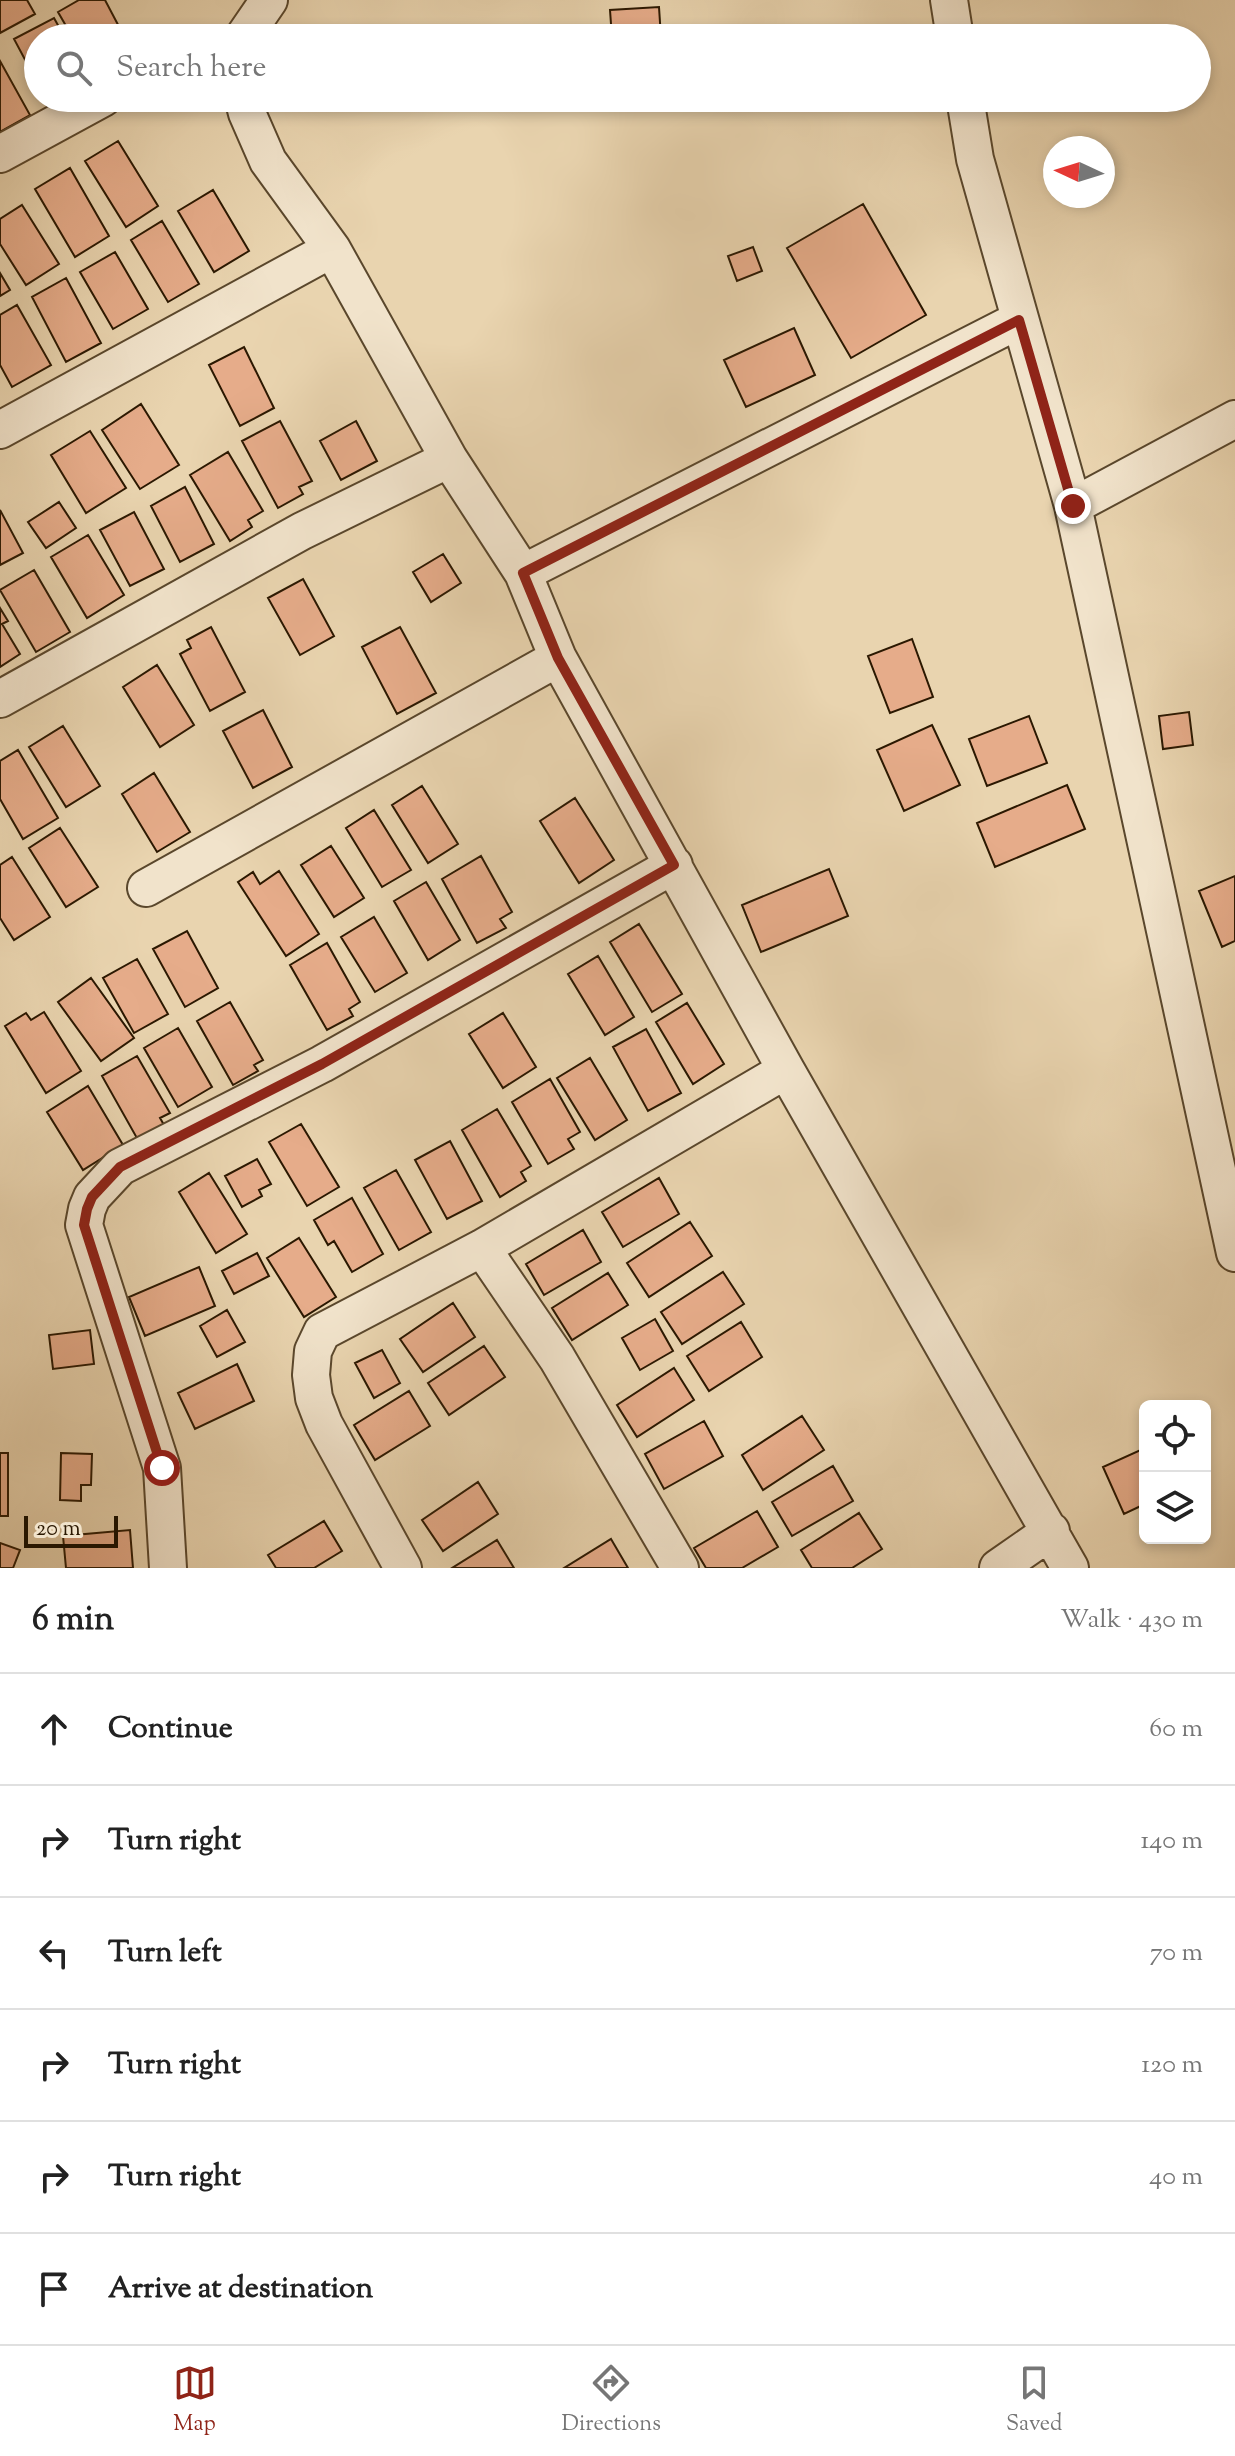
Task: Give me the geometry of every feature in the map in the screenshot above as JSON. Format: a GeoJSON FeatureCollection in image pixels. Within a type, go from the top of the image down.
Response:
{"type":"FeatureCollection","features":[{"type":"Feature","properties":{"kind":"street"},"geometry":{"type":"LineString","coordinates":[[253,24],[269,0]]}},
{"type":"Feature","properties":{"kind":"street"},"geometry":{"type":"LineString","coordinates":[[949,0],[953,24]]}},
{"type":"Feature","properties":{"kind":"street"},"geometry":{"type":"LineString","coordinates":[[0,154],[77,112]]}},
{"type":"Feature","properties":{"kind":"street"},"geometry":{"type":"LineString","coordinates":[[247,112],[268,161],[332,249],[449,459],[523,573],[558,658],[786,1070],[1070,1568]]}},
{"type":"Feature","properties":{"kind":"street"},"geometry":{"type":"LineString","coordinates":[[967,112],[975,159],[1073,506],[1235,1253]]}},
{"type":"Feature","properties":{"kind":"street"},"geometry":{"type":"LineString","coordinates":[[0,430],[332,249]]}},
{"type":"Feature","properties":{"kind":"street"},"geometry":{"type":"LineString","coordinates":[[523,573],[1019,320]]}},
{"type":"Feature","properties":{"kind":"street"},"geometry":{"type":"LineString","coordinates":[[1073,506],[1235,419]]}},
{"type":"Feature","properties":{"kind":"street"},"geometry":{"type":"LineString","coordinates":[[0,699],[302,531],[449,459]]}},
{"type":"Feature","properties":{"kind":"street"},"geometry":{"type":"LineString","coordinates":[[146,888],[558,658]]}},
{"type":"Feature","properties":{"kind":"street"},"geometry":{"type":"LineString","coordinates":[[168,1568],[162,1468],[84,1225],[92,1197],[120,1167],[322,1064],[674,865]]}},
{"type":"Feature","properties":{"kind":"street"},"geometry":{"type":"LineString","coordinates":[[403,1568],[324,1424],[314,1398],[311,1375],[313,1351],[322,1332],[482,1248],[786,1070]]}},
{"type":"Feature","properties":{"kind":"street"},"geometry":{"type":"LineString","coordinates":[[482,1248],[557,1358],[680,1568]]}},
{"type":"Feature","properties":{"kind":"street"},"geometry":{"type":"LineString","coordinates":[[998,1568],[1051,1531]]}},
{"type":"Feature","properties":{"kind":"building"},"geometry":{"type":"Polygon","coordinates":[[[0,0],[27,0],[35,14],[0,33],[0,0]]]}},
{"type":"Feature","properties":{"kind":"building"},"geometry":{"type":"Polygon","coordinates":[[[79,0],[105,0],[118,24],[65,24],[58,12],[79,0]]]}},
{"type":"Feature","properties":{"kind":"building"},"geometry":{"type":"Polygon","coordinates":[[[659,7],[660,24],[611,24],[610,10],[659,7]]]}},
{"type":"Feature","properties":{"kind":"building"},"geometry":{"type":"Polygon","coordinates":[[[54,18],[57,24],[43,24],[54,18]]]}},
{"type":"Feature","properties":{"kind":"building"},"geometry":{"type":"Polygon","coordinates":[[[24,34],[24,58],[14,39],[24,34]]]}},
{"type":"Feature","properties":{"kind":"building"},"geometry":{"type":"Polygon","coordinates":[[[0,61],[24,104],[24,112],[30,115],[0,132],[0,61]]]}},
{"type":"Feature","properties":{"kind":"building"},"geometry":{"type":"Polygon","coordinates":[[[118,141],[158,206],[126,227],[85,161],[118,141]]]}},
{"type":"Feature","properties":{"kind":"building"},"geometry":{"type":"Polygon","coordinates":[[[70,168],[109,236],[75,257],[35,189],[70,168]]]}},
{"type":"Feature","properties":{"kind":"building"},"geometry":{"type":"Polygon","coordinates":[[[213,190],[249,251],[214,272],[178,211],[213,190]]]}},
{"type":"Feature","properties":{"kind":"building"},"geometry":{"type":"Polygon","coordinates":[[[863,204],[926,315],[851,358],[787,248],[863,204]]]}},
{"type":"Feature","properties":{"kind":"building"},"geometry":{"type":"Polygon","coordinates":[[[22,205],[59,264],[26,285],[0,244],[0,219],[22,205]]]}},
{"type":"Feature","properties":{"kind":"building"},"geometry":{"type":"Polygon","coordinates":[[[162,221],[199,284],[168,302],[131,240],[162,221]]]}},
{"type":"Feature","properties":{"kind":"building"},"geometry":{"type":"Polygon","coordinates":[[[753,247],[762,271],[737,281],[728,256],[753,247]]]}},
{"type":"Feature","properties":{"kind":"building"},"geometry":{"type":"Polygon","coordinates":[[[115,252],[148,309],[113,329],[80,272],[115,252]]]}},
{"type":"Feature","properties":{"kind":"building"},"geometry":{"type":"Polygon","coordinates":[[[0,273],[10,290],[0,296],[0,273]]]}},
{"type":"Feature","properties":{"kind":"building"},"geometry":{"type":"Polygon","coordinates":[[[66,278],[101,343],[66,362],[32,297],[66,278]]]}},
{"type":"Feature","properties":{"kind":"building"},"geometry":{"type":"Polygon","coordinates":[[[17,305],[51,365],[12,387],[0,365],[0,315],[17,305]]]}},
{"type":"Feature","properties":{"kind":"building"},"geometry":{"type":"Polygon","coordinates":[[[794,328],[815,375],[746,407],[724,360],[794,328]]]}},
{"type":"Feature","properties":{"kind":"building"},"geometry":{"type":"Polygon","coordinates":[[[244,347],[274,408],[240,426],[209,365],[244,347]]]}},
{"type":"Feature","properties":{"kind":"building"},"geometry":{"type":"Polygon","coordinates":[[[141,404],[179,465],[140,489],[102,430],[141,404]]]}},
{"type":"Feature","properties":{"kind":"building"},"geometry":{"type":"Polygon","coordinates":[[[280,421],[312,481],[299,487],[303,494],[278,508],[242,441],[280,421]]]}},
{"type":"Feature","properties":{"kind":"building"},"geometry":{"type":"Polygon","coordinates":[[[356,421],[377,461],[341,480],[320,441],[356,421]]]}},
{"type":"Feature","properties":{"kind":"building"},"geometry":{"type":"Polygon","coordinates":[[[90,431],[126,488],[86,513],[51,455],[90,431]]]}},
{"type":"Feature","properties":{"kind":"building"},"geometry":{"type":"Polygon","coordinates":[[[228,452],[263,511],[248,520],[252,527],[230,541],[190,475],[228,452]]]}},
{"type":"Feature","properties":{"kind":"building"},"geometry":{"type":"Polygon","coordinates":[[[185,487],[214,544],[180,562],[151,506],[185,487]]]}},
{"type":"Feature","properties":{"kind":"building"},"geometry":{"type":"Polygon","coordinates":[[[59,502],[76,528],[46,548],[28,522],[59,502]]]}},
{"type":"Feature","properties":{"kind":"building"},"geometry":{"type":"Polygon","coordinates":[[[0,510],[23,553],[0,565],[0,510]]]}},
{"type":"Feature","properties":{"kind":"building"},"geometry":{"type":"Polygon","coordinates":[[[134,512],[164,569],[130,586],[100,530],[134,512]]]}},
{"type":"Feature","properties":{"kind":"building"},"geometry":{"type":"Polygon","coordinates":[[[88,535],[124,595],[87,618],[51,557],[88,535]]]}},
{"type":"Feature","properties":{"kind":"building"},"geometry":{"type":"Polygon","coordinates":[[[443,554],[461,583],[431,602],[413,572],[443,554]]]}},
{"type":"Feature","properties":{"kind":"building"},"geometry":{"type":"Polygon","coordinates":[[[34,570],[70,632],[36,652],[0,590],[34,570]]]}},
{"type":"Feature","properties":{"kind":"building"},"geometry":{"type":"Polygon","coordinates":[[[303,579],[334,636],[300,655],[268,598],[303,579]]]}},
{"type":"Feature","properties":{"kind":"building"},"geometry":{"type":"Polygon","coordinates":[[[0,608],[8,621],[2,624],[20,654],[0,667],[0,608]]]}},
{"type":"Feature","properties":{"kind":"building"},"geometry":{"type":"Polygon","coordinates":[[[211,627],[245,692],[210,711],[180,654],[191,648],[187,640],[211,627]]]}},
{"type":"Feature","properties":{"kind":"building"},"geometry":{"type":"Polygon","coordinates":[[[400,627],[436,693],[397,714],[362,647],[400,627]]]}},
{"type":"Feature","properties":{"kind":"building"},"geometry":{"type":"Polygon","coordinates":[[[912,639],[933,697],[890,713],[868,656],[912,639]]]}},
{"type":"Feature","properties":{"kind":"building"},"geometry":{"type":"Polygon","coordinates":[[[157,665],[194,725],[160,747],[123,687],[157,665]]]}},
{"type":"Feature","properties":{"kind":"building"},"geometry":{"type":"Polygon","coordinates":[[[263,710],[292,767],[253,788],[223,731],[263,710]]]}},
{"type":"Feature","properties":{"kind":"building"},"geometry":{"type":"Polygon","coordinates":[[[1189,712],[1193,745],[1163,749],[1159,716],[1189,712]]]}},
{"type":"Feature","properties":{"kind":"building"},"geometry":{"type":"Polygon","coordinates":[[[1029,716],[1047,763],[987,786],[969,739],[1029,716]]]}},
{"type":"Feature","properties":{"kind":"building"},"geometry":{"type":"Polygon","coordinates":[[[932,725],[960,785],[904,811],[877,750],[932,725]]]}},
{"type":"Feature","properties":{"kind":"building"},"geometry":{"type":"Polygon","coordinates":[[[63,726],[100,786],[66,807],[29,747],[63,726]]]}},
{"type":"Feature","properties":{"kind":"building"},"geometry":{"type":"Polygon","coordinates":[[[18,750],[58,818],[23,839],[0,799],[0,761],[18,750]]]}},
{"type":"Feature","properties":{"kind":"building"},"geometry":{"type":"Polygon","coordinates":[[[154,773],[190,832],[157,852],[122,794],[154,773]]]}},
{"type":"Feature","properties":{"kind":"building"},"geometry":{"type":"Polygon","coordinates":[[[1067,785],[1085,829],[995,867],[977,823],[1067,785]]]}},
{"type":"Feature","properties":{"kind":"building"},"geometry":{"type":"Polygon","coordinates":[[[422,786],[458,844],[428,863],[392,805],[422,786]]]}},
{"type":"Feature","properties":{"kind":"building"},"geometry":{"type":"Polygon","coordinates":[[[575,798],[614,860],[579,883],[540,821],[575,798]]]}},
{"type":"Feature","properties":{"kind":"building"},"geometry":{"type":"Polygon","coordinates":[[[374,810],[411,870],[382,887],[346,828],[374,810]]]}},
{"type":"Feature","properties":{"kind":"building"},"geometry":{"type":"Polygon","coordinates":[[[60,828],[98,887],[66,907],[29,848],[60,828]]]}},
{"type":"Feature","properties":{"kind":"building"},"geometry":{"type":"Polygon","coordinates":[[[331,846],[364,898],[334,917],[301,865],[331,846]]]}},
{"type":"Feature","properties":{"kind":"building"},"geometry":{"type":"Polygon","coordinates":[[[481,856],[512,912],[500,919],[506,928],[477,943],[442,879],[481,856]]]}},
{"type":"Feature","properties":{"kind":"building"},"geometry":{"type":"Polygon","coordinates":[[[12,857],[50,917],[14,940],[0,918],[0,865],[12,857]]]}},
{"type":"Feature","properties":{"kind":"building"},"geometry":{"type":"Polygon","coordinates":[[[829,869],[848,916],[761,952],[742,905],[829,869]]]}},
{"type":"Feature","properties":{"kind":"building"},"geometry":{"type":"Polygon","coordinates":[[[279,871],[319,934],[286,956],[238,882],[253,872],[260,884],[279,871]]]}},
{"type":"Feature","properties":{"kind":"building"},"geometry":{"type":"Polygon","coordinates":[[[1235,876],[1235,941],[1222,947],[1199,891],[1235,876]]]}},
{"type":"Feature","properties":{"kind":"building"},"geometry":{"type":"Polygon","coordinates":[[[426,882],[460,940],[428,960],[394,901],[426,882]]]}},
{"type":"Feature","properties":{"kind":"building"},"geometry":{"type":"Polygon","coordinates":[[[374,917],[407,973],[375,992],[341,937],[374,917]]]}},
{"type":"Feature","properties":{"kind":"building"},"geometry":{"type":"Polygon","coordinates":[[[639,924],[682,994],[652,1012],[610,942],[639,924]]]}},
{"type":"Feature","properties":{"kind":"building"},"geometry":{"type":"Polygon","coordinates":[[[187,931],[218,988],[185,1007],[153,949],[187,931]]]}},
{"type":"Feature","properties":{"kind":"building"},"geometry":{"type":"Polygon","coordinates":[[[327,943],[360,1002],[349,1009],[353,1016],[327,1030],[290,965],[327,943]]]}},
{"type":"Feature","properties":{"kind":"building"},"geometry":{"type":"Polygon","coordinates":[[[598,956],[634,1017],[605,1035],[568,974],[598,956]]]}},
{"type":"Feature","properties":{"kind":"building"},"geometry":{"type":"Polygon","coordinates":[[[137,959],[168,1014],[134,1033],[103,978],[137,959]]]}},
{"type":"Feature","properties":{"kind":"building"},"geometry":{"type":"Polygon","coordinates":[[[91,978],[134,1038],[101,1061],[58,1002],[91,978]]]}},
{"type":"Feature","properties":{"kind":"building"},"geometry":{"type":"Polygon","coordinates":[[[230,1002],[263,1060],[254,1065],[258,1071],[233,1085],[197,1021],[230,1002]]]}},
{"type":"Feature","properties":{"kind":"building"},"geometry":{"type":"Polygon","coordinates":[[[687,1003],[724,1064],[693,1084],[656,1022],[687,1003]]]}},
{"type":"Feature","properties":{"kind":"building"},"geometry":{"type":"Polygon","coordinates":[[[44,1012],[81,1071],[46,1093],[5,1026],[26,1013],[31,1020],[44,1012]]]}},
{"type":"Feature","properties":{"kind":"building"},"geometry":{"type":"Polygon","coordinates":[[[503,1013],[536,1067],[503,1088],[469,1034],[503,1013]]]}},
{"type":"Feature","properties":{"kind":"building"},"geometry":{"type":"Polygon","coordinates":[[[178,1028],[212,1087],[178,1107],[144,1048],[178,1028]]]}},
{"type":"Feature","properties":{"kind":"building"},"geometry":{"type":"Polygon","coordinates":[[[646,1029],[681,1093],[648,1111],[613,1047],[646,1029]]]}},
{"type":"Feature","properties":{"kind":"building"},"geometry":{"type":"Polygon","coordinates":[[[137,1056],[170,1113],[160,1118],[164,1125],[138,1140],[102,1076],[137,1056]]]}},
{"type":"Feature","properties":{"kind":"building"},"geometry":{"type":"Polygon","coordinates":[[[590,1058],[627,1120],[595,1140],[557,1078],[590,1058]]]}},
{"type":"Feature","properties":{"kind":"building"},"geometry":{"type":"Polygon","coordinates":[[[550,1079],[580,1132],[568,1139],[574,1149],[548,1164],[512,1102],[550,1079]]]}},
{"type":"Feature","properties":{"kind":"building"},"geometry":{"type":"Polygon","coordinates":[[[88,1086],[123,1145],[83,1170],[47,1112],[88,1086]]]}},
{"type":"Feature","properties":{"kind":"building"},"geometry":{"type":"Polygon","coordinates":[[[497,1109],[531,1166],[521,1172],[526,1181],[500,1197],[462,1130],[497,1109]]]}},
{"type":"Feature","properties":{"kind":"building"},"geometry":{"type":"Polygon","coordinates":[[[301,1124],[339,1187],[307,1206],[269,1142],[301,1124]]]}},
{"type":"Feature","properties":{"kind":"building"},"geometry":{"type":"Polygon","coordinates":[[[450,1141],[482,1201],[447,1219],[415,1160],[450,1141]]]}},
{"type":"Feature","properties":{"kind":"building"},"geometry":{"type":"Polygon","coordinates":[[[257,1159],[271,1184],[259,1190],[262,1196],[242,1207],[225,1176],[257,1159]]]}},
{"type":"Feature","properties":{"kind":"building"},"geometry":{"type":"Polygon","coordinates":[[[396,1170],[431,1232],[399,1250],[364,1188],[396,1170]]]}},
{"type":"Feature","properties":{"kind":"building"},"geometry":{"type":"Polygon","coordinates":[[[209,1173],[247,1234],[216,1253],[179,1192],[209,1173]]]}},
{"type":"Feature","properties":{"kind":"building"},"geometry":{"type":"Polygon","coordinates":[[[659,1178],[679,1214],[623,1247],[602,1212],[659,1178]]]}},
{"type":"Feature","properties":{"kind":"building"},"geometry":{"type":"Polygon","coordinates":[[[352,1198],[383,1254],[352,1272],[334,1241],[328,1245],[314,1220],[352,1198]]]}},
{"type":"Feature","properties":{"kind":"building"},"geometry":{"type":"Polygon","coordinates":[[[690,1222],[712,1256],[649,1297],[627,1263],[690,1222]]]}},
{"type":"Feature","properties":{"kind":"building"},"geometry":{"type":"Polygon","coordinates":[[[583,1230],[601,1262],[544,1295],[526,1264],[583,1230]]]}},
{"type":"Feature","properties":{"kind":"building"},"geometry":{"type":"Polygon","coordinates":[[[299,1238],[336,1297],[304,1317],[267,1258],[299,1238]]]}},
{"type":"Feature","properties":{"kind":"building"},"geometry":{"type":"Polygon","coordinates":[[[257,1253],[269,1276],[234,1294],[222,1271],[257,1253]]]}},
{"type":"Feature","properties":{"kind":"building"},"geometry":{"type":"Polygon","coordinates":[[[199,1267],[215,1306],[145,1336],[129,1297],[199,1267]]]}},
{"type":"Feature","properties":{"kind":"building"},"geometry":{"type":"Polygon","coordinates":[[[723,1272],[744,1304],[682,1344],[661,1312],[723,1272]]]}},
{"type":"Feature","properties":{"kind":"building"},"geometry":{"type":"Polygon","coordinates":[[[608,1273],[628,1305],[572,1340],[552,1308],[608,1273]]]}},
{"type":"Feature","properties":{"kind":"building"},"geometry":{"type":"Polygon","coordinates":[[[453,1303],[475,1337],[423,1372],[400,1339],[453,1303]]]}},
{"type":"Feature","properties":{"kind":"building"},"geometry":{"type":"Polygon","coordinates":[[[227,1310],[245,1342],[217,1357],[200,1326],[227,1310]]]}},
{"type":"Feature","properties":{"kind":"building"},"geometry":{"type":"Polygon","coordinates":[[[655,1319],[673,1351],[640,1370],[622,1338],[655,1319]]]}},
{"type":"Feature","properties":{"kind":"building"},"geometry":{"type":"Polygon","coordinates":[[[741,1322],[762,1357],[709,1391],[687,1356],[741,1322]]]}},
{"type":"Feature","properties":{"kind":"building"},"geometry":{"type":"Polygon","coordinates":[[[90,1330],[94,1364],[53,1369],[49,1335],[90,1330]]]}},
{"type":"Feature","properties":{"kind":"building"},"geometry":{"type":"Polygon","coordinates":[[[484,1346],[505,1377],[449,1415],[428,1383],[484,1346]]]}},
{"type":"Feature","properties":{"kind":"building"},"geometry":{"type":"Polygon","coordinates":[[[382,1350],[400,1383],[374,1398],[355,1363],[382,1350]]]}},
{"type":"Feature","properties":{"kind":"building"},"geometry":{"type":"Polygon","coordinates":[[[237,1364],[254,1401],[195,1429],[178,1393],[237,1364]]]}},
{"type":"Feature","properties":{"kind":"building"},"geometry":{"type":"Polygon","coordinates":[[[674,1368],[694,1400],[637,1437],[617,1405],[674,1368]]]}},
{"type":"Feature","properties":{"kind":"building"},"geometry":{"type":"Polygon","coordinates":[[[409,1391],[430,1426],[375,1460],[354,1425],[409,1391]]]}},
{"type":"Feature","properties":{"kind":"building"},"geometry":{"type":"Polygon","coordinates":[[[802,1416],[824,1450],[763,1490],[742,1455],[802,1416]]]}},
{"type":"Feature","properties":{"kind":"building"},"geometry":{"type":"Polygon","coordinates":[[[704,1421],[723,1456],[664,1489],[645,1454],[704,1421]]]}},
{"type":"Feature","properties":{"kind":"building"},"geometry":{"type":"Polygon","coordinates":[[[1139,1451],[1139,1507],[1124,1514],[1103,1467],[1139,1451]]]}},
{"type":"Feature","properties":{"kind":"building"},"geometry":{"type":"Polygon","coordinates":[[[0,1453],[8,1453],[8,1516],[0,1516],[0,1453]]]}},
{"type":"Feature","properties":{"kind":"building"},"geometry":{"type":"Polygon","coordinates":[[[61,1453],[92,1454],[91,1485],[81,1485],[81,1501],[60,1500],[61,1453]]]}},
{"type":"Feature","properties":{"kind":"building"},"geometry":{"type":"Polygon","coordinates":[[[833,1466],[853,1501],[792,1536],[772,1502],[833,1466]]]}},
{"type":"Feature","properties":{"kind":"building"},"geometry":{"type":"Polygon","coordinates":[[[478,1482],[498,1514],[443,1551],[422,1520],[478,1482]]]}},
{"type":"Feature","properties":{"kind":"building"},"geometry":{"type":"Polygon","coordinates":[[[757,1511],[778,1547],[742,1568],[706,1568],[694,1548],[757,1511]]]}},
{"type":"Feature","properties":{"kind":"building"},"geometry":{"type":"Polygon","coordinates":[[[859,1513],[882,1549],[852,1568],[812,1568],[801,1550],[859,1513]]]}},
{"type":"Feature","properties":{"kind":"building"},"geometry":{"type":"Polygon","coordinates":[[[324,1521],[342,1551],[314,1568],[276,1568],[268,1555],[324,1521]]]}},
{"type":"Feature","properties":{"kind":"building"},"geometry":{"type":"Polygon","coordinates":[[[130,1530],[133,1568],[66,1568],[63,1536],[130,1530]]]}},
{"type":"Feature","properties":{"kind":"building"},"geometry":{"type":"Polygon","coordinates":[[[611,1539],[628,1568],[564,1568],[611,1539]]]}},
{"type":"Feature","properties":{"kind":"building"},"geometry":{"type":"Polygon","coordinates":[[[497,1540],[514,1568],[452,1568],[497,1540]]]}},
{"type":"Feature","properties":{"kind":"building"},"geometry":{"type":"Polygon","coordinates":[[[0,1543],[20,1550],[13,1568],[0,1568],[0,1543]]]}},
{"type":"Feature","properties":{"kind":"route"},"geometry":{"type":"LineString","coordinates":[[162,1468],[84,1225],[92,1197],[120,1167],[322,1064],[674,865],[558,658],[523,573],[1019,320],[1073,506]]}}]}
